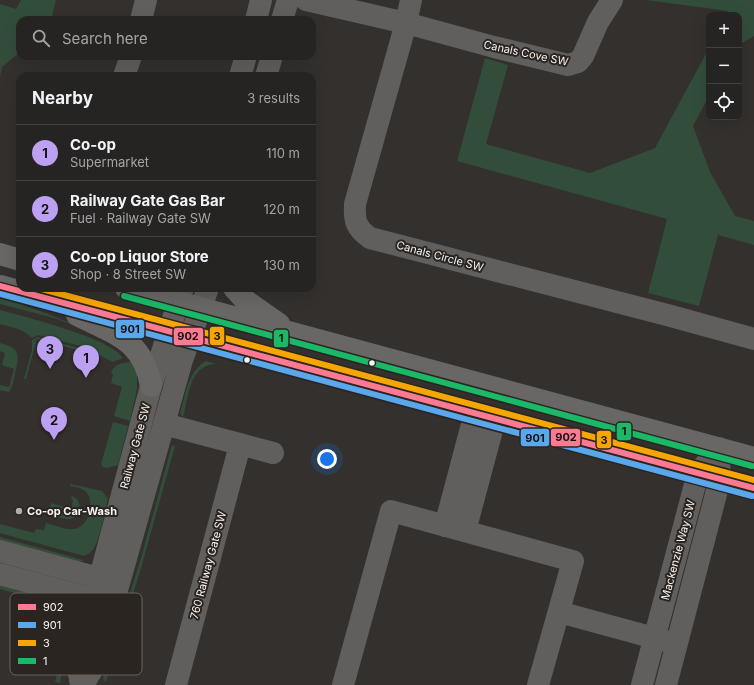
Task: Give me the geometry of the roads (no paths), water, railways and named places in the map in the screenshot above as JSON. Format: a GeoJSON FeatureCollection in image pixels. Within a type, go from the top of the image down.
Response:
{"type":"FeatureCollection","features":[{"type":"Feature","properties":{"kind":"main road"},"geometry":{"type":"LineString","coordinates":[[0,254],[16,259]]}},
{"type":"Feature","properties":{"kind":"main road"},"geometry":{"type":"LineString","coordinates":[[0,286],[16,290]]}},
{"type":"Feature","properties":{"kind":"main road"},"geometry":{"type":"LineString","coordinates":[[24,292],[754,488]]}},
{"type":"Feature","properties":{"kind":"main road"},"geometry":{"type":"LineString","coordinates":[[157,292],[204,298],[288,331],[754,458]]}},
{"type":"Feature","properties":{"kind":"main road"},"geometry":{"type":"LineString","coordinates":[[238,292],[245,300],[288,331]]}},
{"type":"Feature","properties":{"kind":"main road"},"geometry":{"type":"LineString","coordinates":[[40,296],[129,342],[145,361],[151,386]]}},
{"type":"Feature","properties":{"kind":"street"},"geometry":{"type":"LineString","coordinates":[[141,16],[146,0]]}},
{"type":"Feature","properties":{"kind":"street"},"geometry":{"type":"LineString","coordinates":[[257,16],[261,0]]}},
{"type":"Feature","properties":{"kind":"street"},"geometry":{"type":"LineString","coordinates":[[283,16],[288,0]]}},
{"type":"Feature","properties":{"kind":"street","name":"Canals Cove SW"},"geometry":{"type":"LineString","coordinates":[[306,0],[406,23],[568,65],[578,62],[583,56],[598,22],[612,0]]}},
{"type":"Feature","properties":{"kind":"street","name":"Canals Circle SW"},"geometry":{"type":"LineString","coordinates":[[411,0],[406,23],[355,204],[354,214],[356,223],[362,232],[370,238],[754,339]]}},
{"type":"Feature","properties":{"kind":"street"},"geometry":{"type":"LineString","coordinates":[[125,72],[130,60]]}},
{"type":"Feature","properties":{"kind":"street"},"geometry":{"type":"LineString","coordinates":[[241,72],[245,60]]}},
{"type":"Feature","properties":{"kind":"street"},"geometry":{"type":"LineString","coordinates":[[267,72],[271,60]]}},
{"type":"Feature","properties":{"kind":"street","name":"Railway Gate SW"},"geometry":{"type":"LineString","coordinates":[[95,593],[151,386],[180,295]]}},
{"type":"Feature","properties":{"kind":"street","name":"Railway Gate SW"},"geometry":{"type":"LineString","coordinates":[[116,593],[184,354],[204,298]]}},
{"type":"Feature","properties":{"kind":"street"},"geometry":{"type":"LineString","coordinates":[[455,528],[485,416]]}},
{"type":"Feature","properties":{"kind":"street"},"geometry":{"type":"LineString","coordinates":[[164,424],[273,453]]}},
{"type":"Feature","properties":{"kind":"street","name":"760 Railway Gate SW"},"geometry":{"type":"LineString","coordinates":[[176,685],[240,444]]}},
{"type":"Feature","properties":{"kind":"street","name":"Mackenzie Way SW"},"geometry":{"type":"LineString","coordinates":[[642,685],[698,473],[719,448]]}},
{"type":"Feature","properties":{"kind":"street","name":"Mackenzie Way SW"},"geometry":{"type":"LineString","coordinates":[[666,685],[720,479],[719,448]]}},
{"type":"Feature","properties":{"kind":"street"},"geometry":{"type":"LineString","coordinates":[[343,685],[391,511],[573,561],[538,685]]}},
{"type":"Feature","properties":{"kind":"street"},"geometry":{"type":"LineString","coordinates":[[0,551],[99,578],[115,593]]}},
{"type":"Feature","properties":{"kind":"street"},"geometry":{"type":"LineString","coordinates":[[0,574],[71,593]]}},
{"type":"Feature","properties":{"kind":"street"},"geometry":{"type":"LineString","coordinates":[[559,612],[677,644]]}},
{"type":"Feature","properties":{"kind":"street","name":"Railway Gate SW"},"geometry":{"type":"LineString","coordinates":[[80,675],[82,685]]}},
{"type":"Feature","properties":{"kind":"street","name":"Railway Gate SW"},"geometry":{"type":"LineString","coordinates":[[82,685],[88,675]]}},
{"type":"Feature","properties":{"kind":"place","name":"Co-op Liquor Store"},"geometry":{"type":"Point","coordinates":[50,369]}},
{"type":"Feature","properties":{"kind":"place","name":"Co-op"},"geometry":{"type":"Point","coordinates":[86,378]}},
{"type":"Feature","properties":{"kind":"place","name":"Railway Gate Gas Bar"},"geometry":{"type":"Point","coordinates":[54,440]}},
{"type":"Feature","properties":{"kind":"place","name":"Co-op Car-Wash"},"geometry":{"type":"Point","coordinates":[19,511]}}]}
